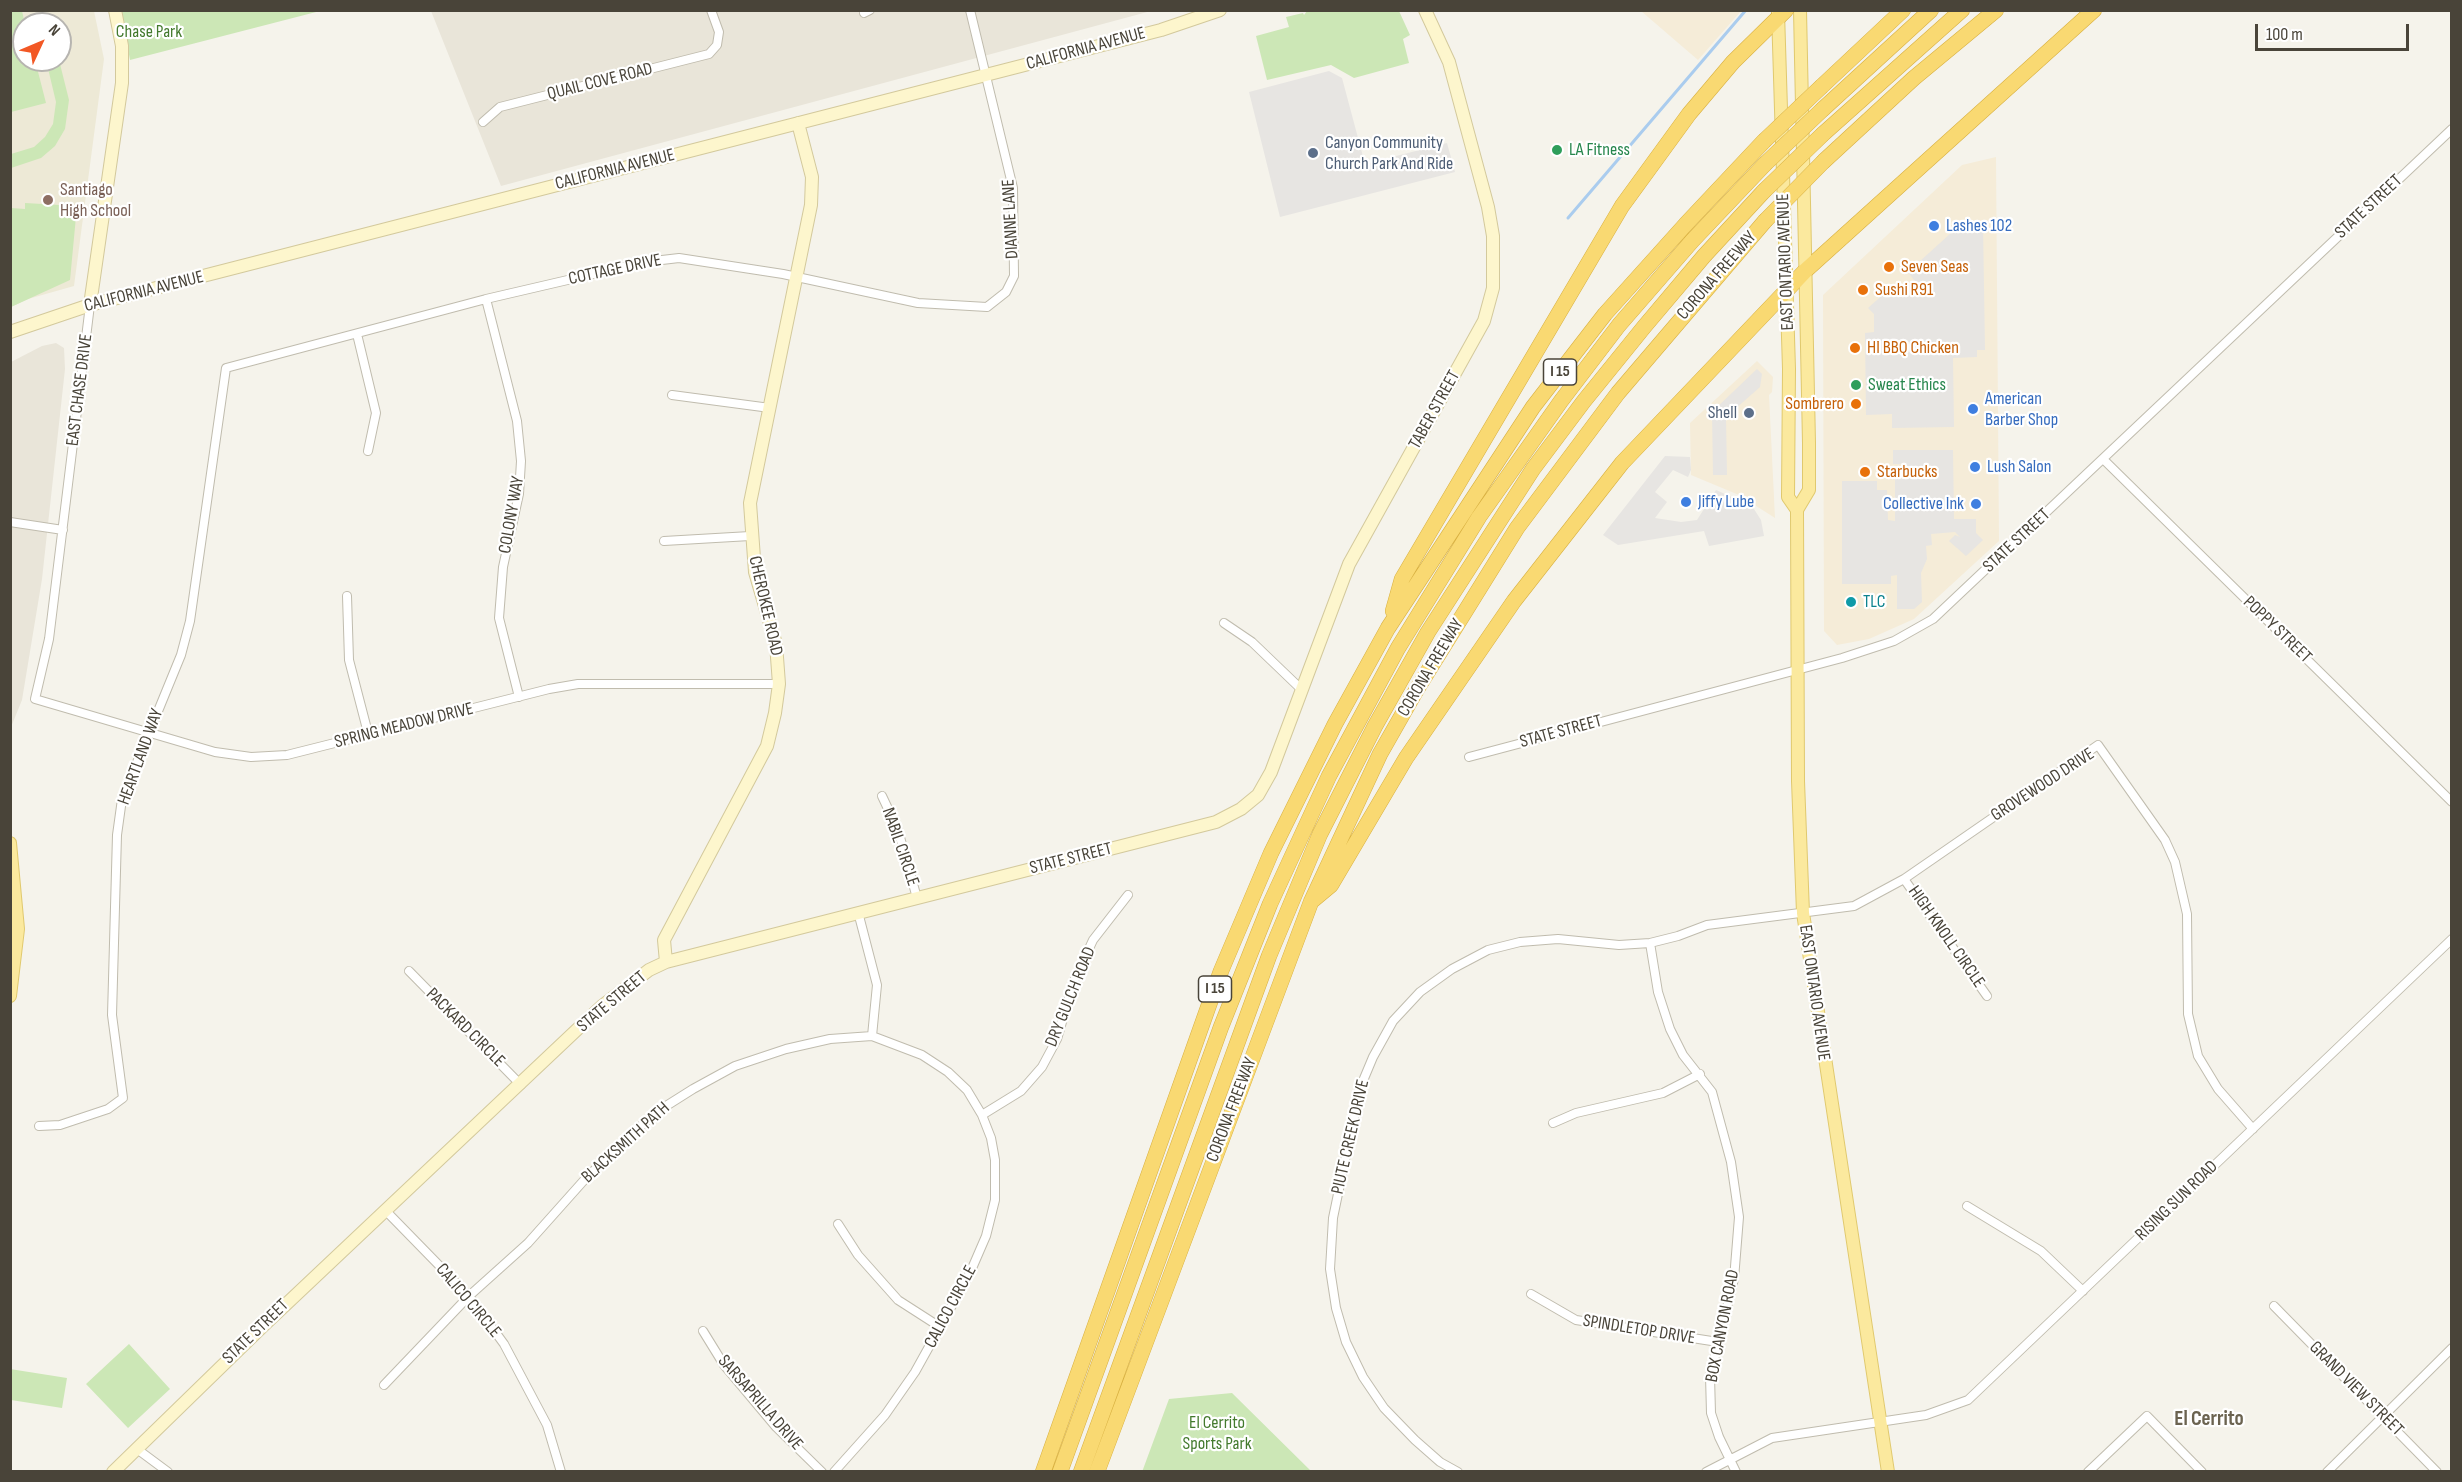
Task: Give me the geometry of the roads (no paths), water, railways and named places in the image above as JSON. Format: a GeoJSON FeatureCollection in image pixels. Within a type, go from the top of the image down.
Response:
{"type":"FeatureCollection","features":[{"type":"Feature","properties":{"kind":"highway","name":"I 15"},"geometry":{"type":"LineString","coordinates":[[1043,1472],[1230,950],[1271,853],[1309,773],[1388,628],[1533,406],[1605,314],[1684,225],[1764,141],[1903,10]]}},
{"type":"Feature","properties":{"kind":"highway"},"geometry":{"type":"LineString","coordinates":[[1060,1472],[1221,1027],[1270,904],[1345,746],[1398,648],[1479,517],[1561,401],[1619,325],[1692,241],[1765,164],[1931,10]]}},
{"type":"Feature","properties":{"kind":"highway"},"geometry":{"type":"LineString","coordinates":[[1081,1472],[1269,956],[1320,834],[1375,726],[1428,632],[1533,469],[1584,400],[1704,256],[1764,191],[1823,134],[1962,10]]}},
{"type":"Feature","properties":{"kind":"highway","name":"CORONA FREEWAY"},"geometry":{"type":"LineString","coordinates":[[1097,1472],[1311,902],[1376,764],[1412,698],[1517,528],[1618,393],[1765,221],[1824,161],[1914,78],[1996,10]]}},
{"type":"Feature","properties":{"kind":"highway"},"geometry":{"type":"LineString","coordinates":[[1311,902],[1331,885],[1406,758],[1514,601],[1617,469],[1804,271],[2094,10]]}},
{"type":"Feature","properties":{"kind":"highway"},"geometry":{"type":"LineString","coordinates":[[1388,628],[1402,579],[1622,206],[1689,114],[1733,62],[1781,12]]}},
{"type":"Feature","properties":{"kind":"highway"},"geometry":{"type":"LineString","coordinates":[[1035,1472],[1080,1366]]}},
{"type":"Feature","properties":{"kind":"highway"},"geometry":{"type":"LineString","coordinates":[[1104,1472],[1128,1388]]}},
{"type":"Feature","properties":{"kind":"main road","name":"EAST ONTARIO AVENUE"},"geometry":{"type":"LineString","coordinates":[[1800,10],[1809,442],[1809,490],[1797,510],[1798,781],[1803,913],[1888,1472]]}},
{"type":"Feature","properties":{"kind":"main road","name":"EAST ONTARIO AVENUE"},"geometry":{"type":"LineString","coordinates":[[1781,12],[1789,396],[1788,496],[1797,510]]}},
{"type":"Feature","properties":{"kind":"main road"},"geometry":{"type":"LineString","coordinates":[[1789,396],[1797,435],[1809,442]]}},
{"type":"Feature","properties":{"kind":"main road"},"geometry":{"type":"LineString","coordinates":[[10,843],[18,929],[10,996]]}},
{"type":"Feature","properties":{"kind":"street","name":"EAST CHASE DRIVE"},"geometry":{"type":"LineString","coordinates":[[35,699],[49,639],[90,305],[122,83],[122,46],[115,10]]}},
{"type":"Feature","properties":{"kind":"street","name":"QUAIL COVE ROAD"},"geometry":{"type":"LineString","coordinates":[[483,122],[500,107],[709,54],[717,45],[719,32],[711,10]]}},
{"type":"Feature","properties":{"kind":"street","name":"DIANNE LANE"},"geometry":{"type":"LineString","coordinates":[[970,10],[1013,188],[1014,276],[1006,292]]}},
{"type":"Feature","properties":{"kind":"street","name":"CALIFORNIA AVENUE"},"geometry":{"type":"LineString","coordinates":[[10,332],[90,305],[1161,30],[1220,10]]}},
{"type":"Feature","properties":{"kind":"street","name":"TABER STREET"},"geometry":{"type":"LineString","coordinates":[[1258,795],[1271,772],[1349,564],[1484,321],[1493,288],[1493,236],[1488,207],[1444,45],[1425,10]]}},
{"type":"Feature","properties":{"kind":"street","name":"CHEROKEE ROAD"},"geometry":{"type":"LineString","coordinates":[[666,962],[664,940],[766,746],[779,684],[776,644],[755,572],[750,536],[750,503],[811,205],[812,177],[798,123]]}},
{"type":"Feature","properties":{"kind":"street","name":"STATE STREET"},"geometry":{"type":"LineString","coordinates":[[1469,757],[1799,670],[1894,641],[1933,618],[2451,129]]}},
{"type":"Feature","properties":{"kind":"street","name":"COTTAGE DRIVE"},"geometry":{"type":"LineString","coordinates":[[226,368],[486,299],[645,262],[679,258],[797,277],[918,303],[987,307],[1006,292]]}},
{"type":"Feature","properties":{"kind":"street","name":"COLONY WAY"},"geometry":{"type":"LineString","coordinates":[[486,299],[517,422],[521,461],[519,494],[503,567],[499,618],[519,697]]}},
{"type":"Feature","properties":{"kind":"street"},"geometry":{"type":"LineString","coordinates":[[357,334],[376,413],[368,451]]}},
{"type":"Feature","properties":{"kind":"street","name":"HEARTLAND WAY"},"geometry":{"type":"LineString","coordinates":[[39,1126],[60,1125],[108,1109],[123,1098],[112,1015],[117,835],[122,799],[181,655],[190,621],[226,368]]}},
{"type":"Feature","properties":{"kind":"street"},"geometry":{"type":"LineString","coordinates":[[672,395],[770,408]]}},
{"type":"Feature","properties":{"kind":"street","name":"POPPY STREET"},"geometry":{"type":"LineString","coordinates":[[2103,459],[2451,802]]}},
{"type":"Feature","properties":{"kind":"street"},"geometry":{"type":"LineString","coordinates":[[10,522],[63,530]]}},
{"type":"Feature","properties":{"kind":"street"},"geometry":{"type":"LineString","coordinates":[[664,540],[750,536]]}},
{"type":"Feature","properties":{"kind":"street"},"geometry":{"type":"LineString","coordinates":[[347,596],[349,660],[368,733]]}},
{"type":"Feature","properties":{"kind":"street"},"geometry":{"type":"LineString","coordinates":[[1224,623],[1252,642],[1301,689]]}},
{"type":"Feature","properties":{"kind":"street","name":"SPRING MEADOW DRIVE"},"geometry":{"type":"LineString","coordinates":[[35,699],[215,752],[251,757],[287,754],[578,684],[779,684]]}},
{"type":"Feature","properties":{"kind":"street","name":"GROVEWOOD DRIVE"},"geometry":{"type":"LineString","coordinates":[[1803,913],[1854,906],[1904,879],[2098,745],[2165,840],[2175,862],[2183,886],[2187,914],[2188,1014],[2198,1056],[2218,1089],[2253,1129]]}},
{"type":"Feature","properties":{"kind":"street","name":"STATE STREET"},"geometry":{"type":"LineString","coordinates":[[113,1472],[385,1210],[521,1085],[602,1006],[649,970],[666,962],[1216,822],[1241,809],[1258,795]]}},
{"type":"Feature","properties":{"kind":"street","name":"NABIL CIRCLE"},"geometry":{"type":"LineString","coordinates":[[882,796],[898,830],[917,898]]}},
{"type":"Feature","properties":{"kind":"street","name":"HIGH KNOLL CIRCLE"},"geometry":{"type":"LineString","coordinates":[[1904,879],[1987,996]]}},
{"type":"Feature","properties":{"kind":"street","name":"DRY GULCH ROAD"},"geometry":{"type":"LineString","coordinates":[[982,1115],[1021,1090],[1042,1067],[1057,1039],[1074,981],[1094,940],[1128,895]]}},
{"type":"Feature","properties":{"kind":"street"},"geometry":{"type":"LineString","coordinates":[[858,912],[877,985],[872,1036]]}},
{"type":"Feature","properties":{"kind":"street","name":"PIUTE CREEK DRIVE"},"geometry":{"type":"LineString","coordinates":[[1458,1472],[1440,1462],[1384,1408],[1363,1377],[1346,1342],[1336,1308],[1330,1269],[1333,1218],[1360,1088],[1372,1057],[1393,1021],[1420,992],[1444,975],[1488,950],[1520,942],[1558,939],[1619,945],[1650,943],[1707,925],[1803,913]]}},
{"type":"Feature","properties":{"kind":"street","name":"RISING SUN ROAD"},"geometry":{"type":"LineString","coordinates":[[1880,1421],[1926,1415],[1968,1400],[2451,939]]}},
{"type":"Feature","properties":{"kind":"street","name":"BOX CANYON ROAD"},"geometry":{"type":"LineString","coordinates":[[1650,943],[1658,992],[1670,1029],[1683,1055],[1712,1092],[1731,1162],[1738,1217],[1734,1279],[1710,1376],[1711,1413],[1719,1437],[1736,1472]]}},
{"type":"Feature","properties":{"kind":"street","name":"PACKARD CIRCLE"},"geometry":{"type":"LineString","coordinates":[[409,971],[521,1085]]}},
{"type":"Feature","properties":{"kind":"street","name":"BLACKSMITH PATH"},"geometry":{"type":"LineString","coordinates":[[384,1385],[469,1296],[528,1243],[586,1178],[655,1113],[735,1066],[786,1049],[830,1039],[872,1036],[922,1055],[948,1072],[967,1090],[982,1115]]}},
{"type":"Feature","properties":{"kind":"street"},"geometry":{"type":"LineString","coordinates":[[1553,1124],[1576,1113],[1664,1094],[1700,1074]]}},
{"type":"Feature","properties":{"kind":"street","name":"CALICO CIRCLE"},"geometry":{"type":"LineString","coordinates":[[834,1472],[885,1415],[915,1372],[970,1273],[986,1236],[995,1200],[995,1160],[991,1138],[982,1115]]}},
{"type":"Feature","properties":{"kind":"street"},"geometry":{"type":"LineString","coordinates":[[1967,1206],[2041,1251],[2082,1291]]}},
{"type":"Feature","properties":{"kind":"street","name":"CALICO CIRCLE"},"geometry":{"type":"LineString","coordinates":[[385,1210],[469,1296],[504,1344],[547,1425],[561,1472]]}},
{"type":"Feature","properties":{"kind":"street"},"geometry":{"type":"LineString","coordinates":[[838,1224],[858,1255],[898,1300],[940,1327]]}},
{"type":"Feature","properties":{"kind":"street","name":"SPINDLETOP DRIVE"},"geometry":{"type":"LineString","coordinates":[[1531,1294],[1576,1320],[1718,1342]]}},
{"type":"Feature","properties":{"kind":"street","name":"GRAND VIEW STREET"},"geometry":{"type":"LineString","coordinates":[[2274,1306],[2437,1472]]}},
{"type":"Feature","properties":{"kind":"street","name":"SARSAPRILLA DRIVE"},"geometry":{"type":"LineString","coordinates":[[703,1331],[724,1365],[768,1418],[822,1472]]}},
{"type":"Feature","properties":{"kind":"street"},"geometry":{"type":"LineString","coordinates":[[2327,1472],[2451,1347]]}},
{"type":"Feature","properties":{"kind":"street"},"geometry":{"type":"LineString","coordinates":[[2088,1472],[2147,1416],[2202,1472]]}},
{"type":"Feature","properties":{"kind":"street"},"geometry":{"type":"LineString","coordinates":[[1706,1472],[1772,1438],[1880,1421]]}},
{"type":"Feature","properties":{"kind":"street"},"geometry":{"type":"LineString","coordinates":[[137,1449],[168,1472]]}},
{"type":"Feature","properties":{"kind":"waterway"},"geometry":{"type":"LineString","coordinates":[[1568,218],[1746,10]]}},
{"type":"Feature","properties":{"kind":"place","name":"LA Fitness"},"geometry":{"type":"Point","coordinates":[1557,150]}},
{"type":"Feature","properties":{"kind":"place","name":"Canyon Community Church Park And Ride"},"geometry":{"type":"Point","coordinates":[1313,153]}},
{"type":"Feature","properties":{"kind":"place","name":"Santiago High School"},"geometry":{"type":"Point","coordinates":[48,200]}},
{"type":"Feature","properties":{"kind":"place","name":"Lashes 102"},"geometry":{"type":"Point","coordinates":[1934,226]}},
{"type":"Feature","properties":{"kind":"place","name":"Seven Seas"},"geometry":{"type":"Point","coordinates":[1889,267]}},
{"type":"Feature","properties":{"kind":"place","name":"Sushi R91"},"geometry":{"type":"Point","coordinates":[1863,290]}},
{"type":"Feature","properties":{"kind":"place","name":"HI BBQ Chicken"},"geometry":{"type":"Point","coordinates":[1855,348]}},
{"type":"Feature","properties":{"kind":"place","name":"Sweat Ethics"},"geometry":{"type":"Point","coordinates":[1856,385]}},
{"type":"Feature","properties":{"kind":"place","name":"Sombrero"},"geometry":{"type":"Point","coordinates":[1856,404]}},
{"type":"Feature","properties":{"kind":"place","name":"American Barber Shop"},"geometry":{"type":"Point","coordinates":[1973,409]}},
{"type":"Feature","properties":{"kind":"place","name":"Shell"},"geometry":{"type":"Point","coordinates":[1749,413]}},
{"type":"Feature","properties":{"kind":"place","name":"Lush Salon"},"geometry":{"type":"Point","coordinates":[1975,467]}},
{"type":"Feature","properties":{"kind":"place","name":"Starbucks"},"geometry":{"type":"Point","coordinates":[1865,472]}},
{"type":"Feature","properties":{"kind":"place","name":"Jiffy Lube"},"geometry":{"type":"Point","coordinates":[1686,502]}},
{"type":"Feature","properties":{"kind":"place","name":"Collective Ink"},"geometry":{"type":"Point","coordinates":[1976,504]}},
{"type":"Feature","properties":{"kind":"place","name":"TLC"},"geometry":{"type":"Point","coordinates":[1851,602]}},
{"type":"Feature","properties":{"kind":"district","name":"El Cerrito"},"geometry":{"type":"Point","coordinates":[2209,1420]}},
{"type":"Feature","properties":{"kind":"park label","name":"Chase Park"},"geometry":{"type":"Point","coordinates":[149,32]}},
{"type":"Feature","properties":{"kind":"park label","name":"El Cerrito Sports Park"},"geometry":{"type":"Point","coordinates":[1217,1433]}}]}
